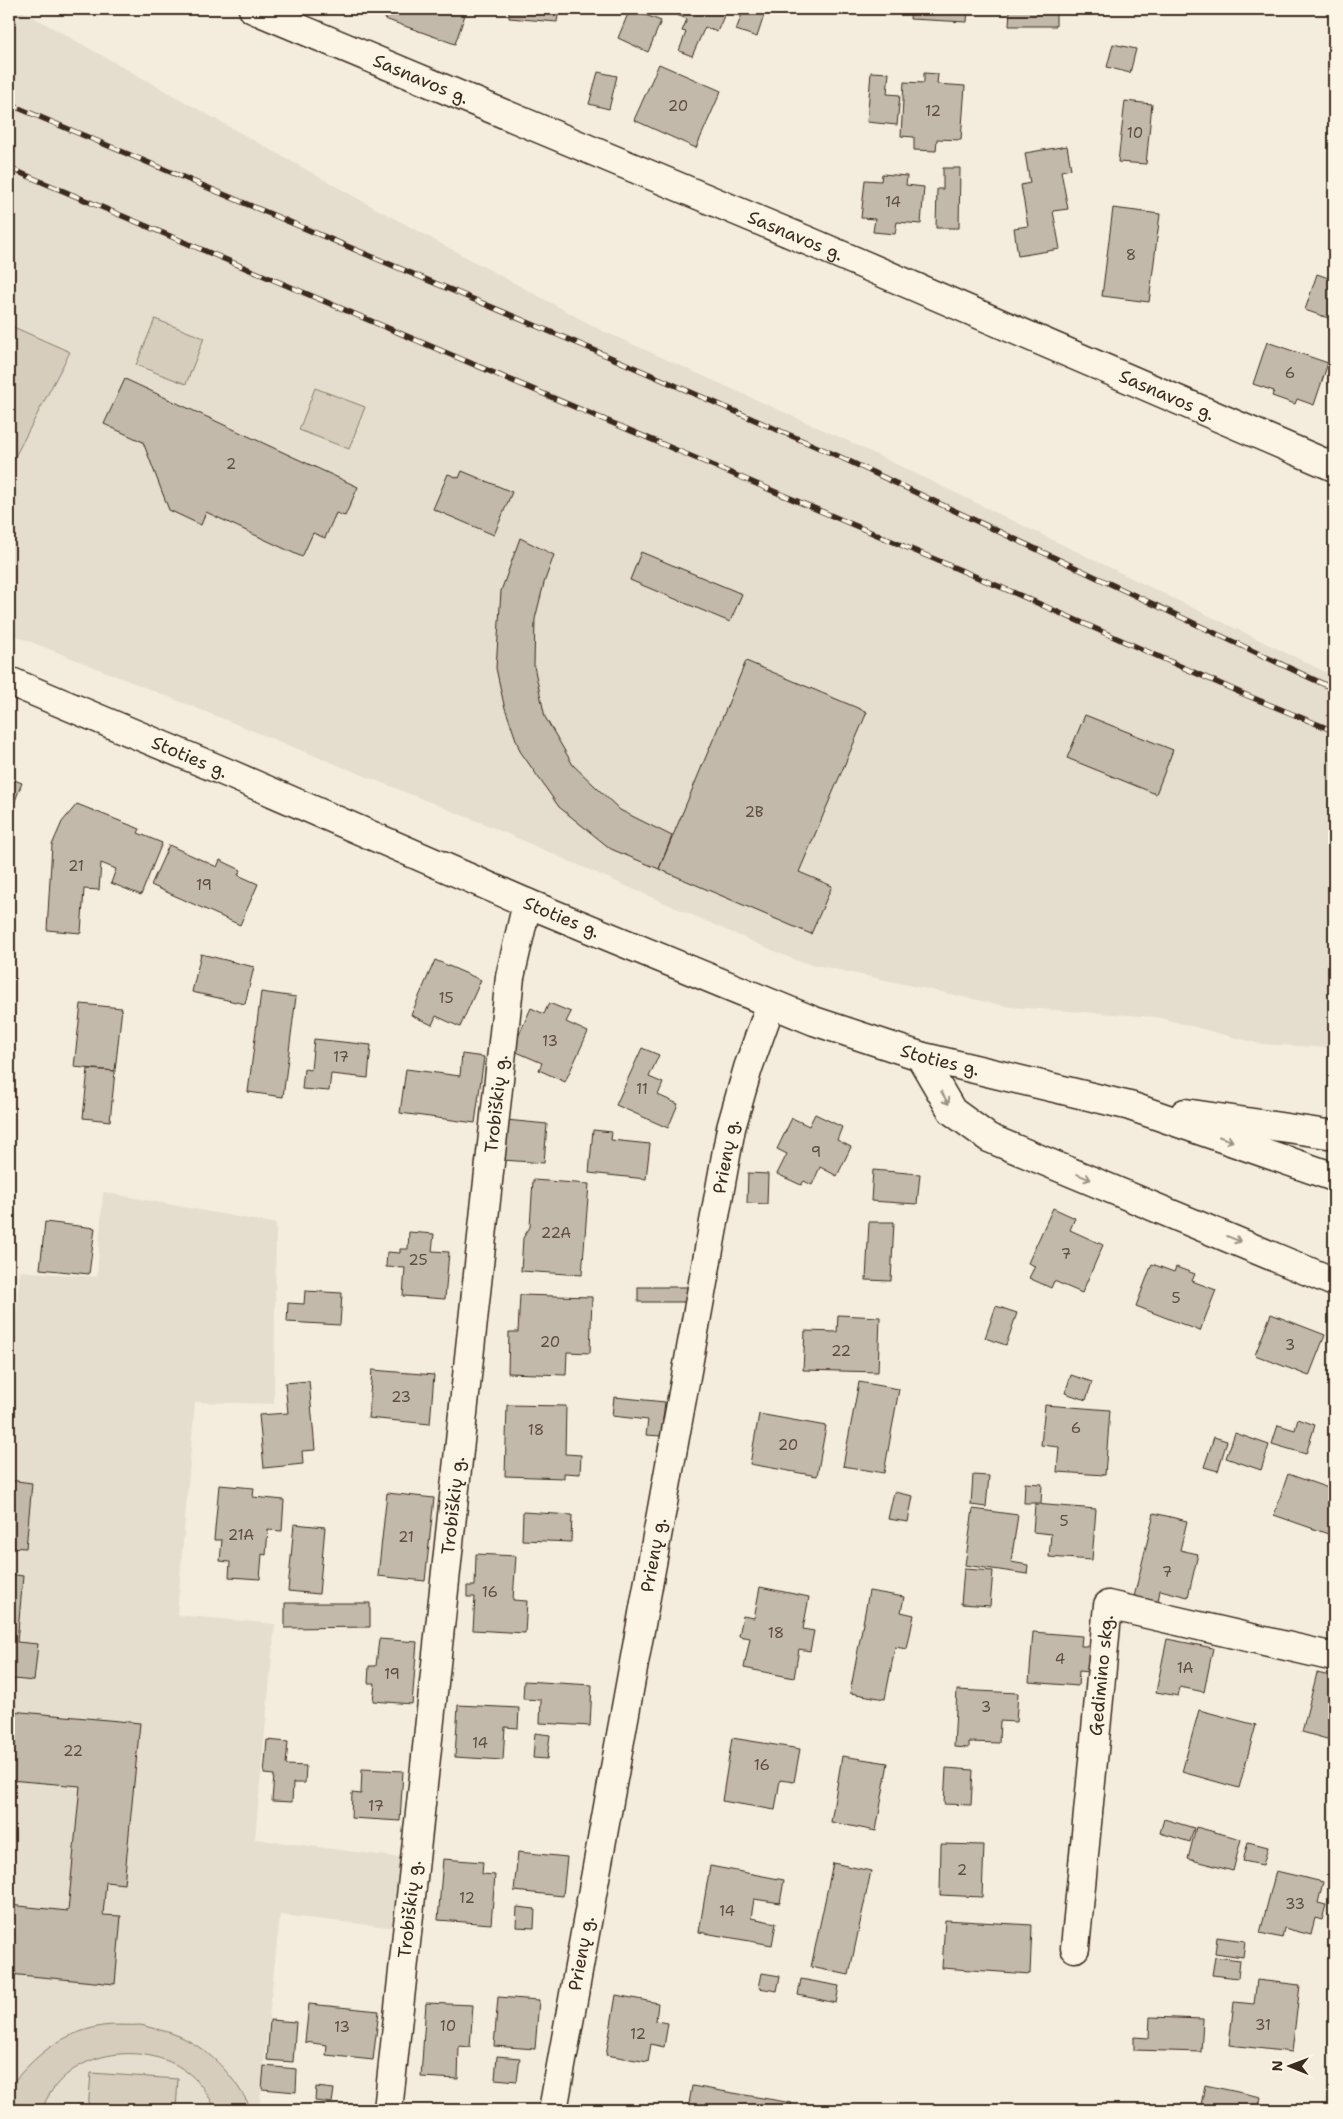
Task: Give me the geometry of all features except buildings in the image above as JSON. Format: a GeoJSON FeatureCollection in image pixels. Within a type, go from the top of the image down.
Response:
{"type":"FeatureCollection","features":[{"type":"Feature","properties":{"kind":"street","name":"Sasnavos g."},"geometry":{"type":"LineString","coordinates":[[253,9],[813,243],[1334,467]]}},
{"type":"Feature","properties":{"kind":"street","name":"Stoties g."},"geometry":{"type":"LineString","coordinates":[[9,681],[230,774],[527,903],[814,1021],[920,1056],[1130,1106],[1334,1177]]}},
{"type":"Feature","properties":{"kind":"street","name":"Trobiškių g."},"geometry":{"type":"LineString","coordinates":[[388,2110],[510,977],[527,903]]}},
{"type":"Feature","properties":{"kind":"street","name":"Prienų g."},"geometry":{"type":"LineString","coordinates":[[553,2110],[731,1128],[748,1068],[771,1004]]}},
{"type":"Feature","properties":{"kind":"street"},"geometry":{"type":"LineString","coordinates":[[920,1056],[952,1111],[990,1138],[1334,1282]]}},
{"type":"Feature","properties":{"kind":"street","name":"Stoties g."},"geometry":{"type":"LineString","coordinates":[[1130,1106],[1234,1119],[1334,1135]]}},
{"type":"Feature","properties":{"kind":"street"},"geometry":{"type":"LineString","coordinates":[[1234,1119],[1334,1118]]}},
{"type":"Feature","properties":{"kind":"street","name":"Gedimino skg."},"geometry":{"type":"LineString","coordinates":[[1075,1948],[1108,1605],[1334,1657]]}},
{"type":"Feature","properties":{"kind":"shaded area"},"geometry":{"type":"Polygon","coordinates":[[[9,9],[19,9],[364,202],[603,331],[846,440],[1334,676],[1334,1048],[1260,1044],[1156,1017],[1010,1007],[797,961],[487,825],[9,633],[9,468],[70,352],[9,325],[9,9]]]}},
{"type":"Feature","properties":{"kind":"shaded area"},"geometry":{"type":"Polygon","coordinates":[[[155,319],[204,338],[186,384],[136,365],[155,319]]]}},
{"type":"Feature","properties":{"kind":"shaded area"},"geometry":{"type":"Polygon","coordinates":[[[9,325],[70,352],[9,468],[9,325]]]}},
{"type":"Feature","properties":{"kind":"shaded area"},"geometry":{"type":"Polygon","coordinates":[[[315,388],[365,407],[349,449],[299,430],[315,388]]]}},
{"type":"Feature","properties":{"kind":"shaded area"},"geometry":{"type":"Polygon","coordinates":[[[103,1192],[276,1224],[274,1404],[195,1402],[177,1615],[275,1624],[255,1839],[403,1858],[396,1928],[280,1915],[259,2110],[9,2110],[9,2065],[12,2038],[9,2037],[9,1390],[20,1271],[97,1277],[103,1192]]]}},
{"type":"Feature","properties":{"kind":"shaded area"},"geometry":{"type":"Polygon","coordinates":[[[107,2025],[141,2025],[175,2034],[203,2050],[230,2076],[252,2110],[216,2110],[194,2078],[183,2069],[164,2060],[144,2055],[123,2054],[102,2057],[83,2064],[66,2075],[52,2091],[42,2110],[9,2110],[9,2087],[29,2065],[61,2040],[73,2034],[107,2025]]]}},
{"type":"Feature","properties":{"kind":"shaded area"},"geometry":{"type":"Polygon","coordinates":[[[91,2073],[178,2079],[176,2110],[88,2110],[91,2073]]]}},
{"type":"Feature","properties":{"kind":"railway"},"geometry":{"type":"LineString","coordinates":[[9,104],[589,348],[838,456],[1334,689]]}},
{"type":"Feature","properties":{"kind":"railway"},"geometry":{"type":"LineString","coordinates":[[9,168],[1017,594],[1241,693],[1334,731]]}}]}
